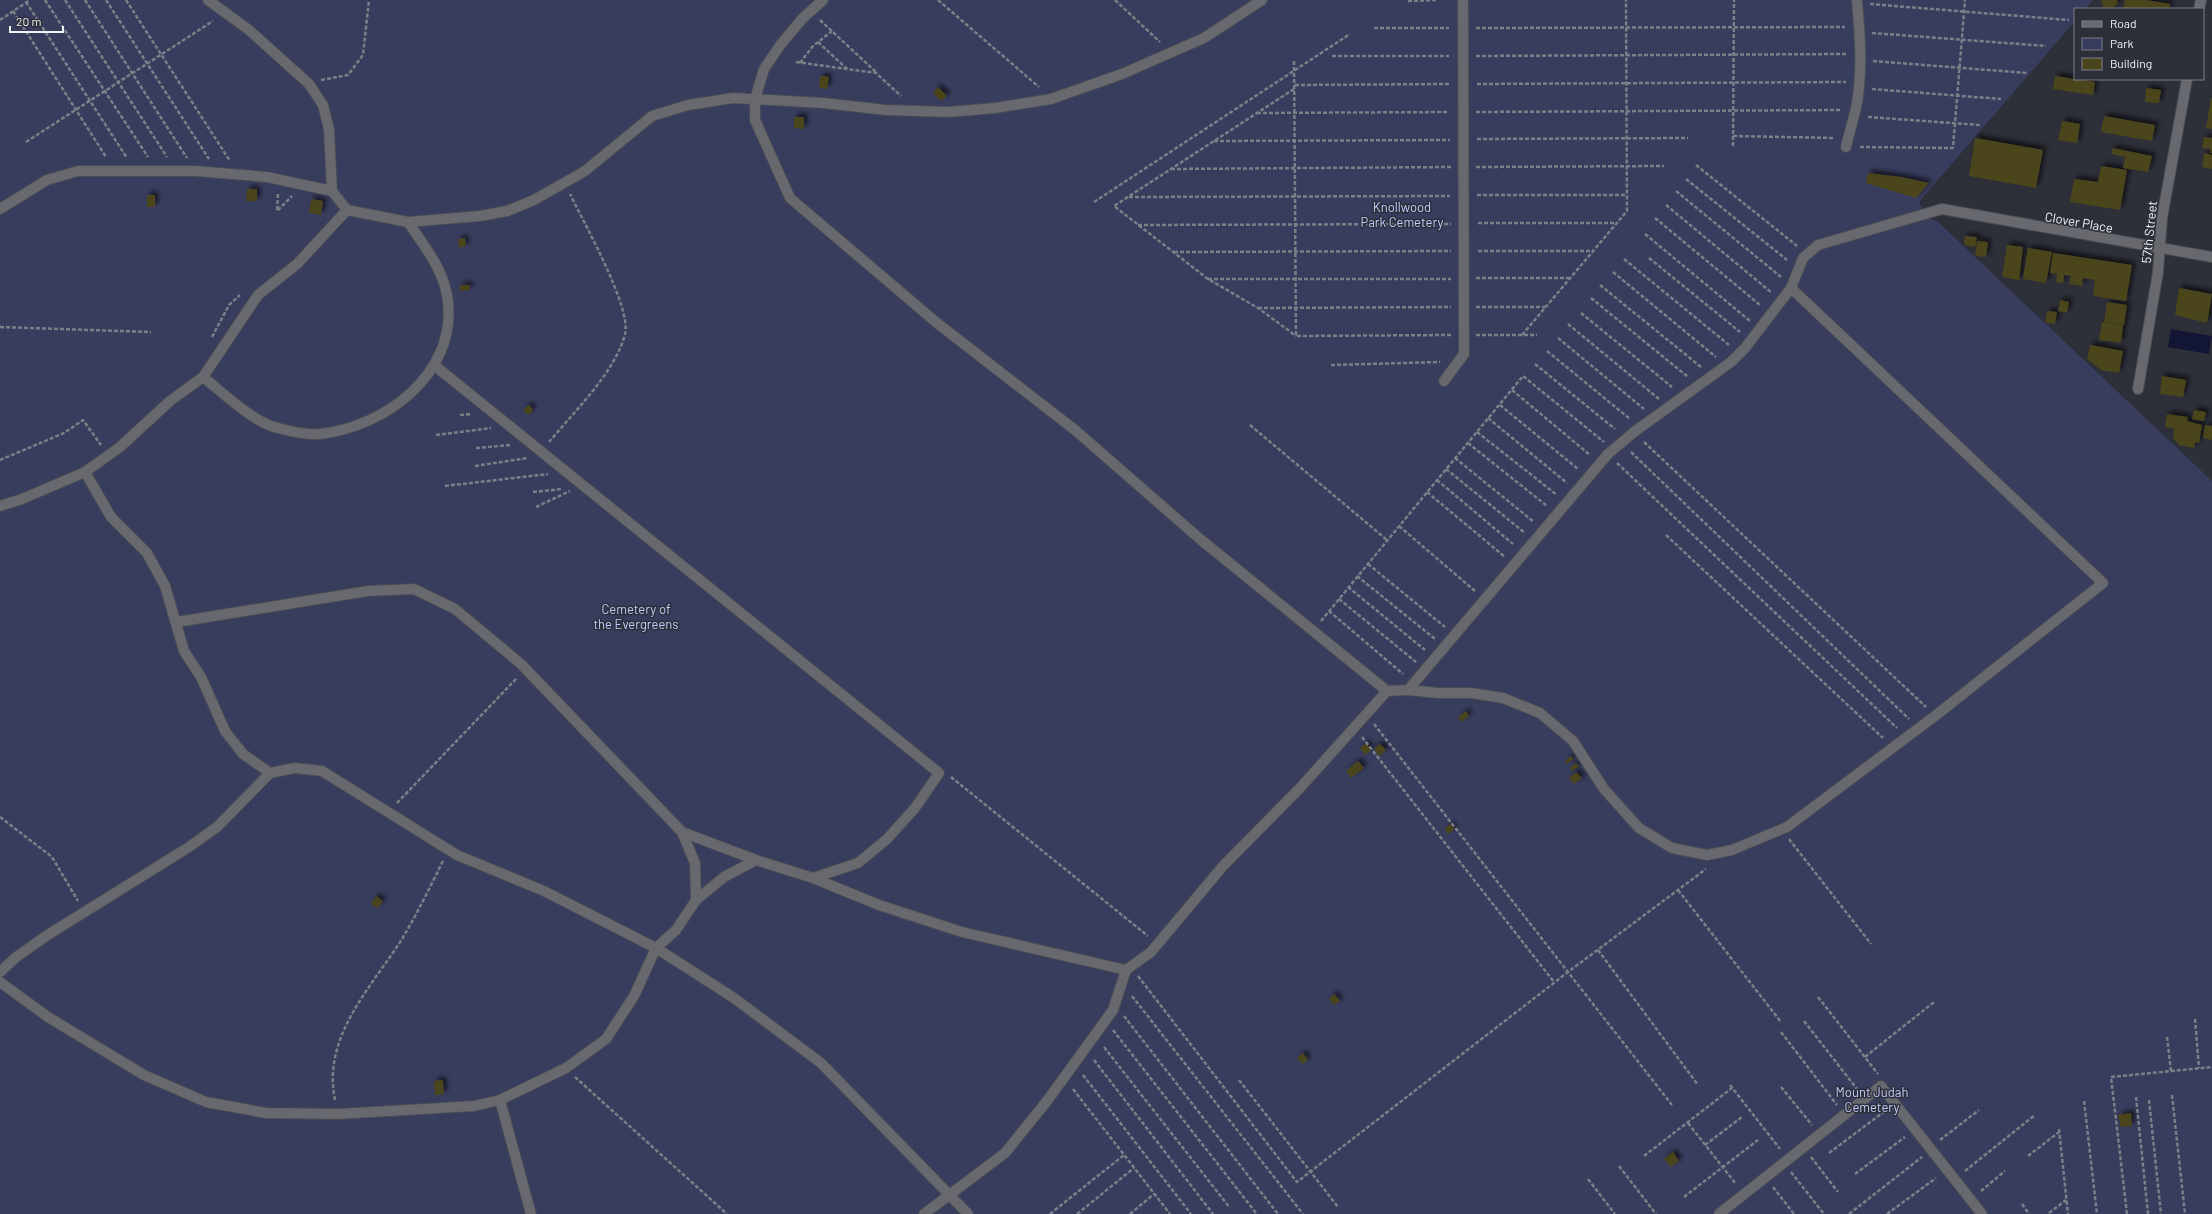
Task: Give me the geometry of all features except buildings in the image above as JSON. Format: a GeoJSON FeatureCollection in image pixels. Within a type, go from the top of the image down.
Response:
{"type":"FeatureCollection","features":[{"type":"Feature","properties":{"kind":"street"},"geometry":{"type":"LineString","coordinates":[[208,0],[248,30],[309,84],[323,105],[329,129],[332,191],[347,210],[408,222],[480,216],[507,211],[534,200],[585,171],[652,116],[688,105],[733,98],[823,103],[886,110],[948,112],[995,108],[1051,99],[1122,74],[1204,38],[1262,0]]}},
{"type":"Feature","properties":{"kind":"street"},"geometry":{"type":"LineString","coordinates":[[823,0],[781,44],[764,69],[755,99],[755,120],[790,198],[937,323],[1075,430],[1200,539],[1387,691],[1408,690],[1487,695],[1502,698],[1540,713],[1573,741],[1604,789],[1639,828],[1672,848],[1708,855],[1732,850],[1781,830],[1894,748],[2103,583],[1945,432],[1790,288]]}},
{"type":"Feature","properties":{"kind":"street"},"geometry":{"type":"LineString","coordinates":[[1444,381],[1464,354],[1463,0]]}},
{"type":"Feature","properties":{"kind":"street"},"geometry":{"type":"LineString","coordinates":[[1847,143],[1855,113],[1860,57],[1857,2]]}},
{"type":"Feature","properties":{"kind":"street","name":"57th Street"},"geometry":{"type":"LineString","coordinates":[[2138,389],[2158,272],[2162,218],[2187,80]]}},
{"type":"Feature","properties":{"kind":"street"},"geometry":{"type":"LineString","coordinates":[[0,209],[47,180],[78,171],[195,171],[267,177],[332,191]]}},
{"type":"Feature","properties":{"kind":"street","name":"Clover Place"},"geometry":{"type":"LineString","coordinates":[[1806,254],[1818,245],[1832,240],[1942,209],[2159,249],[2212,257]]}},
{"type":"Feature","properties":{"kind":"street"},"geometry":{"type":"LineString","coordinates":[[0,506],[22,499],[85,472],[120,447],[170,401],[203,377],[258,295],[297,264],[347,210]]}},
{"type":"Feature","properties":{"kind":"street"},"geometry":{"type":"LineString","coordinates":[[203,377],[250,414],[276,428],[319,434],[362,423],[391,409],[418,387],[434,365],[447,332],[448,302],[442,273],[408,222]]}},
{"type":"Feature","properties":{"kind":"street"},"geometry":{"type":"LineString","coordinates":[[1408,690],[1589,478],[1608,449],[1633,426],[1731,362],[1745,348],[1790,288],[1798,268],[1806,254]]}},
{"type":"Feature","properties":{"kind":"street"},"geometry":{"type":"LineString","coordinates":[[434,365],[939,773],[915,808],[887,839],[858,863],[813,878]]}},
{"type":"Feature","properties":{"kind":"street"},"geometry":{"type":"LineString","coordinates":[[85,472],[111,517],[146,553],[165,586],[177,622],[184,651],[201,677],[225,731],[243,754],[270,773]]}},
{"type":"Feature","properties":{"kind":"street"},"geometry":{"type":"LineString","coordinates":[[177,622],[368,591],[414,589],[455,609],[526,670],[682,832],[695,863],[696,900]]}},
{"type":"Feature","properties":{"kind":"street"},"geometry":{"type":"LineString","coordinates":[[924,1214],[1004,1153],[1106,1021],[1115,1005],[1128,968],[1151,952],[1223,866],[1300,788],[1387,691]]}},
{"type":"Feature","properties":{"kind":"street"},"geometry":{"type":"LineString","coordinates":[[0,972],[34,945],[189,847],[216,827],[270,773],[294,768],[322,770],[449,850],[544,891],[656,948],[734,998],[821,1063],[968,1214]]}},
{"type":"Feature","properties":{"kind":"street"},"geometry":{"type":"LineString","coordinates":[[682,832],[756,860],[813,878],[879,905],[962,932],[1128,968]]}},
{"type":"Feature","properties":{"kind":"street"},"geometry":{"type":"LineString","coordinates":[[0,982],[48,1018],[144,1075],[206,1102],[266,1113],[338,1114],[474,1106],[500,1100],[566,1068],[606,1039],[634,996],[656,948],[676,930],[696,900],[724,877],[756,860]]}},
{"type":"Feature","properties":{"kind":"street"},"geometry":{"type":"LineString","coordinates":[[1719,1214],[1881,1086],[1982,1214]]}},
{"type":"Feature","properties":{"kind":"street"},"geometry":{"type":"LineString","coordinates":[[500,1100],[531,1214]]}},
{"type":"Feature","properties":{"kind":"path"},"geometry":{"type":"LineString","coordinates":[[0,20],[30,0]]}},
{"type":"Feature","properties":{"kind":"path"},"geometry":{"type":"LineString","coordinates":[[44,0],[157,171]]}},
{"type":"Feature","properties":{"kind":"path"},"geometry":{"type":"LineString","coordinates":[[65,0],[176,171]]}},
{"type":"Feature","properties":{"kind":"path"},"geometry":{"type":"LineString","coordinates":[[86,0],[195,171]]}},
{"type":"Feature","properties":{"kind":"path"},"geometry":{"type":"LineString","coordinates":[[106,0],[218,173]]}},
{"type":"Feature","properties":{"kind":"path"},"geometry":{"type":"LineString","coordinates":[[126,0],[239,175]]}},
{"type":"Feature","properties":{"kind":"path"},"geometry":{"type":"LineString","coordinates":[[309,84],[325,78],[348,75],[363,55],[369,0]]}},
{"type":"Feature","properties":{"kind":"path"},"geometry":{"type":"LineString","coordinates":[[938,0],[1042,90]]}},
{"type":"Feature","properties":{"kind":"path"},"geometry":{"type":"LineString","coordinates":[[1115,0],[1165,46]]}},
{"type":"Feature","properties":{"kind":"path"},"geometry":{"type":"LineString","coordinates":[[1408,0],[1436,0]]}},
{"type":"Feature","properties":{"kind":"path"},"geometry":{"type":"LineString","coordinates":[[1521,335],[1627,211],[1626,0]]}},
{"type":"Feature","properties":{"kind":"path"},"geometry":{"type":"LineString","coordinates":[[1733,146],[1734,0]]}},
{"type":"Feature","properties":{"kind":"path"},"geometry":{"type":"LineString","coordinates":[[1733,136],[1953,148],[1965,0]]}},
{"type":"Feature","properties":{"kind":"path"},"geometry":{"type":"LineString","coordinates":[[26,2],[130,162]]}},
{"type":"Feature","properties":{"kind":"path"},"geometry":{"type":"LineString","coordinates":[[1857,2],[2069,20]]}},
{"type":"Feature","properties":{"kind":"path"},"geometry":{"type":"LineString","coordinates":[[13,11],[108,160]]}},
{"type":"Feature","properties":{"kind":"path"},"geometry":{"type":"LineString","coordinates":[[810,12],[902,97]]}},
{"type":"Feature","properties":{"kind":"path"},"geometry":{"type":"LineString","coordinates":[[26,142],[225,13]]}},
{"type":"Feature","properties":{"kind":"path"},"geometry":{"type":"LineString","coordinates":[[1374,28],[1734,27],[1859,29],[1962,40],[2046,46]]}},
{"type":"Feature","properties":{"kind":"path"},"geometry":{"type":"LineString","coordinates":[[800,63],[818,42],[832,31]]}},
{"type":"Feature","properties":{"kind":"path"},"geometry":{"type":"LineString","coordinates":[[1094,202],[1350,34]]}},
{"type":"Feature","properties":{"kind":"path"},"geometry":{"type":"LineString","coordinates":[[818,42],[847,69]]}},
{"type":"Feature","properties":{"kind":"path"},"geometry":{"type":"LineString","coordinates":[[1332,56],[1734,55],[1860,57],[2027,73]]}},
{"type":"Feature","properties":{"kind":"path"},"geometry":{"type":"LineString","coordinates":[[1294,61],[1296,336]]}},
{"type":"Feature","properties":{"kind":"path"},"geometry":{"type":"LineString","coordinates":[[796,62],[876,73]]}},
{"type":"Feature","properties":{"kind":"path"},"geometry":{"type":"LineString","coordinates":[[1295,85],[1627,84],[1733,82],[1858,85],[2001,99]]}},
{"type":"Feature","properties":{"kind":"path"},"geometry":{"type":"LineString","coordinates":[[1295,88],[1114,206],[1208,279],[1258,308],[1296,336],[1537,335]]}},
{"type":"Feature","properties":{"kind":"path"},"geometry":{"type":"LineString","coordinates":[[1257,113],[1733,110],[1855,113],[1980,125]]}},
{"type":"Feature","properties":{"kind":"path"},"geometry":{"type":"LineString","coordinates":[[1696,164],[1806,254]]}},
{"type":"Feature","properties":{"kind":"path"},"geometry":{"type":"LineString","coordinates":[[1171,169],[1664,166]]}},
{"type":"Feature","properties":{"kind":"path"},"geometry":{"type":"LineString","coordinates":[[1686,179],[1798,268]]}},
{"type":"Feature","properties":{"kind":"path"},"geometry":{"type":"LineString","coordinates":[[475,466],[544,454],[612,366],[626,333],[623,308],[565,183]]}},
{"type":"Feature","properties":{"kind":"path"},"geometry":{"type":"LineString","coordinates":[[1676,191],[1781,277],[1790,288]]}},
{"type":"Feature","properties":{"kind":"path"},"geometry":{"type":"LineString","coordinates":[[1129,197],[1627,195]]}},
{"type":"Feature","properties":{"kind":"path"},"geometry":{"type":"LineString","coordinates":[[1666,205],[1772,293]]}},
{"type":"Feature","properties":{"kind":"path"},"geometry":{"type":"LineString","coordinates":[[1655,218],[1764,308]]}},
{"type":"Feature","properties":{"kind":"path"},"geometry":{"type":"LineString","coordinates":[[1138,225],[1617,223]]}},
{"type":"Feature","properties":{"kind":"path"},"geometry":{"type":"LineString","coordinates":[[1645,234],[1754,323]]}},
{"type":"Feature","properties":{"kind":"path"},"geometry":{"type":"LineString","coordinates":[[1173,252],[1593,251]]}},
{"type":"Feature","properties":{"kind":"path"},"geometry":{"type":"LineString","coordinates":[[1649,258],[1744,336]]}},
{"type":"Feature","properties":{"kind":"path"},"geometry":{"type":"LineString","coordinates":[[1624,259],[1734,348]]}},
{"type":"Feature","properties":{"kind":"path"},"geometry":{"type":"LineString","coordinates":[[1613,272],[1720,360]]}},
{"type":"Feature","properties":{"kind":"path"},"geometry":{"type":"LineString","coordinates":[[1208,279],[1570,278]]}},
{"type":"Feature","properties":{"kind":"path"},"geometry":{"type":"LineString","coordinates":[[1600,285],[1705,370]]}},
{"type":"Feature","properties":{"kind":"path"},"geometry":{"type":"LineString","coordinates":[[1591,298],[1691,380]]}},
{"type":"Feature","properties":{"kind":"path"},"geometry":{"type":"LineString","coordinates":[[1258,308],[1546,307]]}},
{"type":"Feature","properties":{"kind":"path"},"geometry":{"type":"LineString","coordinates":[[1581,313],[1676,390]]}},
{"type":"Feature","properties":{"kind":"path"},"geometry":{"type":"LineString","coordinates":[[1568,324],[1661,400]]}},
{"type":"Feature","properties":{"kind":"path"},"geometry":{"type":"LineString","coordinates":[[0,327],[151,332]]}},
{"type":"Feature","properties":{"kind":"path"},"geometry":{"type":"LineString","coordinates":[[1558,338],[1646,410]]}},
{"type":"Feature","properties":{"kind":"path"},"geometry":{"type":"LineString","coordinates":[[1547,351],[1633,426],[1935,716]]}},
{"type":"Feature","properties":{"kind":"path"},"geometry":{"type":"LineString","coordinates":[[1331,365],[1458,362]]}},
{"type":"Feature","properties":{"kind":"path"},"geometry":{"type":"LineString","coordinates":[[1535,364],[1620,437],[1919,728]]}},
{"type":"Feature","properties":{"kind":"path"},"geometry":{"type":"LineString","coordinates":[[1312,630],[1523,376],[1608,449],[1907,737]]}},
{"type":"Feature","properties":{"kind":"path"},"geometry":{"type":"LineString","coordinates":[[1512,390],[1594,458]]}},
{"type":"Feature","properties":{"kind":"path"},"geometry":{"type":"LineString","coordinates":[[1500,405],[1589,478]]}},
{"type":"Feature","properties":{"kind":"path"},"geometry":{"type":"LineString","coordinates":[[1488,418],[1578,491]]}},
{"type":"Feature","properties":{"kind":"path"},"geometry":{"type":"LineString","coordinates":[[0,460],[64,433],[83,420],[104,447],[96,451]]}},
{"type":"Feature","properties":{"kind":"path"},"geometry":{"type":"LineString","coordinates":[[1250,425],[1388,540]]}},
{"type":"Feature","properties":{"kind":"path"},"geometry":{"type":"LineString","coordinates":[[436,435],[509,426]]}},
{"type":"Feature","properties":{"kind":"path"},"geometry":{"type":"LineString","coordinates":[[1477,432],[1567,503]]}},
{"type":"Feature","properties":{"kind":"path"},"geometry":{"type":"LineString","coordinates":[[476,448],[531,443]]}},
{"type":"Feature","properties":{"kind":"path"},"geometry":{"type":"LineString","coordinates":[[1468,443],[1558,515]]}},
{"type":"Feature","properties":{"kind":"path"},"geometry":{"type":"LineString","coordinates":[[1455,458],[1544,530]]}},
{"type":"Feature","properties":{"kind":"path"},"geometry":{"type":"LineString","coordinates":[[1446,469],[1535,542]]}},
{"type":"Feature","properties":{"kind":"path"},"geometry":{"type":"LineString","coordinates":[[445,486],[567,472]]}},
{"type":"Feature","properties":{"kind":"path"},"geometry":{"type":"LineString","coordinates":[[1437,480],[1518,548]]}},
{"type":"Feature","properties":{"kind":"path"},"geometry":{"type":"LineString","coordinates":[[533,492],[563,489]]}},
{"type":"Feature","properties":{"kind":"path"},"geometry":{"type":"LineString","coordinates":[[1427,492],[1508,559]]}},
{"type":"Feature","properties":{"kind":"path"},"geometry":{"type":"LineString","coordinates":[[536,507],[568,494]]}},
{"type":"Feature","properties":{"kind":"path"},"geometry":{"type":"LineString","coordinates":[[1399,526],[1479,594]]}},
{"type":"Feature","properties":{"kind":"path"},"geometry":{"type":"LineString","coordinates":[[1666,535],[1894,748]]}},
{"type":"Feature","properties":{"kind":"path"},"geometry":{"type":"LineString","coordinates":[[1368,564],[1448,630]]}},
{"type":"Feature","properties":{"kind":"path"},"geometry":{"type":"LineString","coordinates":[[1357,576],[1438,642]]}},
{"type":"Feature","properties":{"kind":"path"},"geometry":{"type":"LineString","coordinates":[[1348,587],[1429,653]]}},
{"type":"Feature","properties":{"kind":"path"},"geometry":{"type":"LineString","coordinates":[[1338,599],[1419,664]]}},
{"type":"Feature","properties":{"kind":"path"},"geometry":{"type":"LineString","coordinates":[[1328,611],[1407,677]]}},
{"type":"Feature","properties":{"kind":"path"},"geometry":{"type":"LineString","coordinates":[[389,812],[526,670]]}},
{"type":"Feature","properties":{"kind":"path"},"geometry":{"type":"LineString","coordinates":[[1366,714],[1672,1105]]}},
{"type":"Feature","properties":{"kind":"path"},"geometry":{"type":"LineString","coordinates":[[1354,727],[1554,982]]}},
{"type":"Feature","properties":{"kind":"path"},"geometry":{"type":"LineString","coordinates":[[939,773],[955,779],[1158,944]]}},
{"type":"Feature","properties":{"kind":"path"},"geometry":{"type":"LineString","coordinates":[[0,817],[52,858],[85,912]]}},
{"type":"Feature","properties":{"kind":"path"},"geometry":{"type":"LineString","coordinates":[[1781,830],[1871,944]]}},
{"type":"Feature","properties":{"kind":"path"},"geometry":{"type":"LineString","coordinates":[[338,1114],[332,1084],[338,1041],[358,1002],[410,926],[449,850]]}},
{"type":"Feature","properties":{"kind":"path"},"geometry":{"type":"LineString","coordinates":[[1128,968],[1297,1182],[1554,982],[1708,868]]}},
{"type":"Feature","properties":{"kind":"path"},"geometry":{"type":"LineString","coordinates":[[1678,890],[1781,1022]]}},
{"type":"Feature","properties":{"kind":"path"},"geometry":{"type":"LineString","coordinates":[[1598,950],[1698,1085]]}},
{"type":"Feature","properties":{"kind":"path"},"geometry":{"type":"LineString","coordinates":[[1122,983],[1303,1214]]}},
{"type":"Feature","properties":{"kind":"path"},"geometry":{"type":"LineString","coordinates":[[1818,997],[1880,1076]]}},
{"type":"Feature","properties":{"kind":"path"},"geometry":{"type":"LineString","coordinates":[[1865,1057],[1934,1002]]}},
{"type":"Feature","properties":{"kind":"path"},"geometry":{"type":"LineString","coordinates":[[1115,1005],[1278,1214]]}},
{"type":"Feature","properties":{"kind":"path"},"geometry":{"type":"LineString","coordinates":[[2195,1019],[2199,1068]]}},
{"type":"Feature","properties":{"kind":"path"},"geometry":{"type":"LineString","coordinates":[[1106,1021],[1256,1213]]}},
{"type":"Feature","properties":{"kind":"path"},"geometry":{"type":"LineString","coordinates":[[1804,1021],[1864,1099]]}},
{"type":"Feature","properties":{"kind":"path"},"geometry":{"type":"LineString","coordinates":[[1781,1032],[1844,1115]]}},
{"type":"Feature","properties":{"kind":"path"},"geometry":{"type":"LineString","coordinates":[[1095,1035],[1230,1208]]}},
{"type":"Feature","properties":{"kind":"path"},"geometry":{"type":"LineString","coordinates":[[2167,1037],[2171,1071]]}},
{"type":"Feature","properties":{"kind":"path"},"geometry":{"type":"LineString","coordinates":[[1085,1049],[1213,1214]]}},
{"type":"Feature","properties":{"kind":"path"},"geometry":{"type":"LineString","coordinates":[[1074,1063],[1191,1214]]}},
{"type":"Feature","properties":{"kind":"path"},"geometry":{"type":"LineString","coordinates":[[2127,1214],[2112,1077],[2212,1067]]}},
{"type":"Feature","properties":{"kind":"path"},"geometry":{"type":"LineString","coordinates":[[566,1068],[727,1214]]}},
{"type":"Feature","properties":{"kind":"path"},"geometry":{"type":"LineString","coordinates":[[1064,1077],[1170,1214]]}},
{"type":"Feature","properties":{"kind":"path"},"geometry":{"type":"LineString","coordinates":[[1239,1080],[1338,1207]]}},
{"type":"Feature","properties":{"kind":"path"},"geometry":{"type":"LineString","coordinates":[[1730,1085],[1824,1214]]}},
{"type":"Feature","properties":{"kind":"path"},"geometry":{"type":"LineString","coordinates":[[1781,1087],[1819,1135]]}},
{"type":"Feature","properties":{"kind":"path"},"geometry":{"type":"LineString","coordinates":[[1644,1156],[1732,1088]]}},
{"type":"Feature","properties":{"kind":"path"},"geometry":{"type":"LineString","coordinates":[[2172,1095],[2186,1214]]}},
{"type":"Feature","properties":{"kind":"path"},"geometry":{"type":"LineString","coordinates":[[2136,1097],[2148,1214]]}},
{"type":"Feature","properties":{"kind":"path"},"geometry":{"type":"LineString","coordinates":[[2149,1100],[2161,1214]]}},
{"type":"Feature","properties":{"kind":"path"},"geometry":{"type":"LineString","coordinates":[[2084,1101],[2097,1214]]}},
{"type":"Feature","properties":{"kind":"path"},"geometry":{"type":"LineString","coordinates":[[1829,1153],[1895,1103]]}},
{"type":"Feature","properties":{"kind":"path"},"geometry":{"type":"LineString","coordinates":[[1849,1214],[1979,1110]]}},
{"type":"Feature","properties":{"kind":"path"},"geometry":{"type":"LineString","coordinates":[[1955,1179],[2035,1115]]}},
{"type":"Feature","properties":{"kind":"path"},"geometry":{"type":"LineString","coordinates":[[1705,1145],[1742,1117]]}},
{"type":"Feature","properties":{"kind":"path"},"geometry":{"type":"LineString","coordinates":[[1688,1122],[1744,1194]]}},
{"type":"Feature","properties":{"kind":"path"},"geometry":{"type":"LineString","coordinates":[[1855,1174],[1915,1129]]}},
{"type":"Feature","properties":{"kind":"path"},"geometry":{"type":"LineString","coordinates":[[2028,1156],[2059,1131],[2068,1214]]}},
{"type":"Feature","properties":{"kind":"path"},"geometry":{"type":"LineString","coordinates":[[1684,1197],[1758,1140]]}},
{"type":"Feature","properties":{"kind":"path"},"geometry":{"type":"LineString","coordinates":[[1803,1148],[1838,1192]]}},
{"type":"Feature","properties":{"kind":"path"},"geometry":{"type":"LineString","coordinates":[[1050,1214],[1124,1155]]}},
{"type":"Feature","properties":{"kind":"path"},"geometry":{"type":"LineString","coordinates":[[1619,1166],[1656,1214]]}},
{"type":"Feature","properties":{"kind":"path"},"geometry":{"type":"LineString","coordinates":[[1077,1214],[1134,1168]]}},
{"type":"Feature","properties":{"kind":"path"},"geometry":{"type":"LineString","coordinates":[[1887,1214],[1947,1169]]}},
{"type":"Feature","properties":{"kind":"path"},"geometry":{"type":"LineString","coordinates":[[1971,1199],[2006,1171]]}},
{"type":"Feature","properties":{"kind":"path"},"geometry":{"type":"LineString","coordinates":[[1765,1177],[1794,1214]]}},
{"type":"Feature","properties":{"kind":"path"},"geometry":{"type":"LineString","coordinates":[[1588,1179],[1615,1214]]}},
{"type":"Feature","properties":{"kind":"path"},"geometry":{"type":"LineString","coordinates":[[1130,1214],[1154,1194]]}},
{"type":"Feature","properties":{"kind":"path"},"geometry":{"type":"LineString","coordinates":[[2049,1213],[2066,1200]]}},
{"type":"Feature","properties":{"kind":"path"},"geometry":{"type":"LineString","coordinates":[[2022,1204],[2029,1214]]}},
{"type":"Feature","properties":{"kind":"green space","name":"Cemetery of the Evergreens"},"geometry":{"type":"Polygon","coordinates":[[[0,0],[2093,0],[2086,8],[2074,8],[2074,22],[1919,202],[1929,219],[1937,221],[2212,481],[2212,1214],[0,1214],[0,0]]]}},
{"type":"Feature","properties":{"kind":"shaded area"},"geometry":{"type":"Polygon","coordinates":[[[2171,329],[2212,336],[2209,354],[2168,347],[2171,329]]]}},
{"type":"Feature","properties":{"kind":"park label","name":"Knollwood Park Cemetery"},"geometry":{"type":"Point","coordinates":[1402,214]}},
{"type":"Feature","properties":{"kind":"park label","name":"Mount Judah Cemetery"},"geometry":{"type":"Point","coordinates":[1872,1100]}}]}
